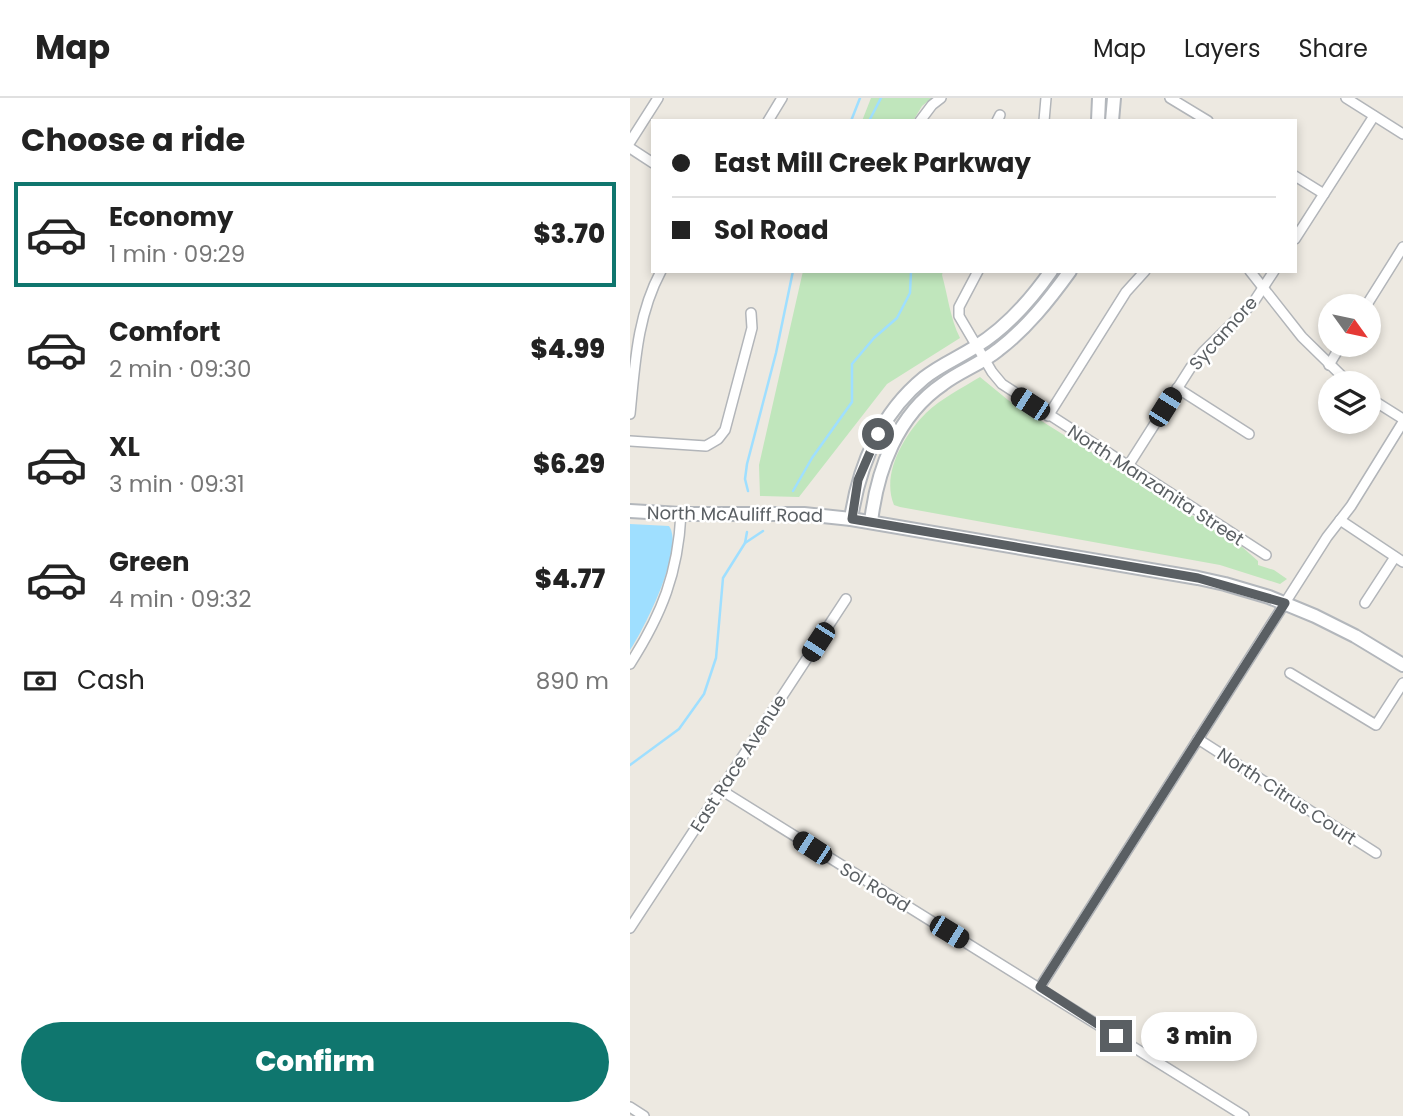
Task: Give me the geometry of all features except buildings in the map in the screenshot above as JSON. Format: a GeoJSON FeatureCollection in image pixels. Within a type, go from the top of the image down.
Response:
{"type":"FeatureCollection","features":[{"type":"Feature","properties":{"kind":"street"},"geometry":{"type":"LineString","coordinates":[[630,142],[658,98]]}},
{"type":"Feature","properties":{"kind":"street"},"geometry":{"type":"LineString","coordinates":[[769,119],[782,98]]}},
{"type":"Feature","properties":{"kind":"street"},"geometry":{"type":"LineString","coordinates":[[922,119],[941,98]]}},
{"type":"Feature","properties":{"kind":"street"},"geometry":{"type":"LineString","coordinates":[[1044,119],[1046,98]]}},
{"type":"Feature","properties":{"kind":"street"},"geometry":{"type":"LineString","coordinates":[[1098,119],[1099,98]]}},
{"type":"Feature","properties":{"kind":"street"},"geometry":{"type":"LineString","coordinates":[[1112,119],[1114,98]]}},
{"type":"Feature","properties":{"kind":"street"},"geometry":{"type":"LineString","coordinates":[[1170,98],[1205,119]]}},
{"type":"Feature","properties":{"kind":"street"},"geometry":{"type":"LineString","coordinates":[[1346,98],[1403,134]]}},
{"type":"Feature","properties":{"kind":"street"},"geometry":{"type":"LineString","coordinates":[[1297,236],[1374,116]]}},
{"type":"Feature","properties":{"kind":"street"},"geometry":{"type":"LineString","coordinates":[[630,148],[651,162]]}},
{"type":"Feature","properties":{"kind":"street"},"geometry":{"type":"LineString","coordinates":[[1297,177],[1324,194]]}},
{"type":"Feature","properties":{"kind":"street"},"geometry":{"type":"LineString","coordinates":[[1374,294],[1403,247]]}},
{"type":"Feature","properties":{"kind":"street"},"geometry":{"type":"LineString","coordinates":[[630,414],[634,341],[660,273]]}},
{"type":"Feature","properties":{"kind":"street","name":"North Manzanita Street"},"geometry":{"type":"LineString","coordinates":[[977,273],[958,312],[962,324],[1002,384],[1266,555]]}},
{"type":"Feature","properties":{"kind":"street"},"geometry":{"type":"LineString","coordinates":[[852,519],[858,480],[891,412],[923,379],[976,346],[1026,305],[1050,273]]}},
{"type":"Feature","properties":{"kind":"street"},"geometry":{"type":"LineString","coordinates":[[871,522],[883,463],[915,410],[941,385],[999,350],[1032,319],[1068,273]]}},
{"type":"Feature","properties":{"kind":"street"},"geometry":{"type":"LineString","coordinates":[[1048,416],[1126,292],[1143,273]]}},
{"type":"Feature","properties":{"kind":"street"},"geometry":{"type":"LineString","coordinates":[[1252,273],[1302,337],[1336,371]]}},
{"type":"Feature","properties":{"kind":"street","name":"Sycamore"},"geometry":{"type":"LineString","coordinates":[[1128,466],[1203,352],[1239,319],[1273,273]]}},
{"type":"Feature","properties":{"kind":"street"},"geometry":{"type":"LineString","coordinates":[[630,441],[706,446],[718,439],[725,430],[752,328],[751,313]]}},
{"type":"Feature","properties":{"kind":"street"},"geometry":{"type":"LineString","coordinates":[[1329,365],[1334,357]]}},
{"type":"Feature","properties":{"kind":"street"},"geometry":{"type":"LineString","coordinates":[[1177,388],[1250,434]]}},
{"type":"Feature","properties":{"kind":"street"},"geometry":{"type":"LineString","coordinates":[[1040,987],[1326,537],[1340,520],[1403,421],[1381,406]]}},
{"type":"Feature","properties":{"kind":"street","name":"North McAuliff Road"},"geometry":{"type":"LineString","coordinates":[[630,511],[681,514],[804,514],[852,519],[1198,578],[1285,603],[1343,630],[1403,665]]}},
{"type":"Feature","properties":{"kind":"street"},"geometry":{"type":"LineString","coordinates":[[630,664],[653,625],[670,587],[678,551],[681,514]]}},
{"type":"Feature","properties":{"kind":"street"},"geometry":{"type":"LineString","coordinates":[[1340,520],[1399,559],[1366,603]]}},
{"type":"Feature","properties":{"kind":"street","name":"East Race Avenue"},"geometry":{"type":"LineString","coordinates":[[630,928],[846,599]]}},
{"type":"Feature","properties":{"kind":"street"},"geometry":{"type":"LineString","coordinates":[[1290,673],[1376,725],[1403,683]]}},
{"type":"Feature","properties":{"kind":"street","name":"North Citrus Court"},"geometry":{"type":"LineString","coordinates":[[1198,739],[1376,853]]}},
{"type":"Feature","properties":{"kind":"street","name":"Sol Road"},"geometry":{"type":"LineString","coordinates":[[721,790],[1244,1116]]}},
{"type":"Feature","properties":{"kind":"street"},"geometry":{"type":"LineString","coordinates":[[630,1107],[644,1116]]}},
{"type":"Feature","properties":{"kind":"green space"},"geometry":{"type":"Polygon","coordinates":[[[871,98],[932,98],[922,106],[914,119],[863,119],[871,98]]]}},
{"type":"Feature","properties":{"kind":"green space"},"geometry":{"type":"Polygon","coordinates":[[[803,273],[942,273],[951,315],[960,338],[887,384],[799,497],[760,496],[759,465],[803,273]]]}},
{"type":"Feature","properties":{"kind":"green space"},"geometry":{"type":"Polygon","coordinates":[[[980,377],[1008,400],[1241,546],[1258,561],[1258,565],[1274,570],[1287,579],[1280,584],[1220,565],[894,505],[890,481],[897,456],[910,432],[932,408],[980,377]]]}},
{"type":"Feature","properties":{"kind":"water"},"geometry":{"type":"Polygon","coordinates":[[[630,524],[669,526],[672,552],[661,588],[630,650],[630,524]]]}},
{"type":"Feature","properties":{"kind":"waterway"},"geometry":{"type":"LineString","coordinates":[[852,119],[860,98]]}},
{"type":"Feature","properties":{"kind":"waterway"},"geometry":{"type":"LineString","coordinates":[[870,119],[881,98]]}},
{"type":"Feature","properties":{"kind":"waterway"},"geometry":{"type":"LineString","coordinates":[[748,491],[745,479],[747,464],[776,353],[793,273]]}},
{"type":"Feature","properties":{"kind":"waterway"},"geometry":{"type":"LineString","coordinates":[[793,491],[812,458],[852,402],[852,364],[874,338],[897,318],[910,293],[911,273]]}},
{"type":"Feature","properties":{"kind":"waterway"},"geometry":{"type":"LineString","coordinates":[[630,765],[679,729],[704,694],[716,658],[723,578],[745,543],[763,531]]}},
{"type":"Feature","properties":{"kind":"waterway"},"geometry":{"type":"LineString","coordinates":[[745,543],[747,532]]}},
{"type":"Feature","properties":{"kind":"route"},"geometry":{"type":"LineString","coordinates":[[878,434],[858,480],[852,519],[1210,580],[1285,603],[1040,987],[1116,1036]]}}]}
